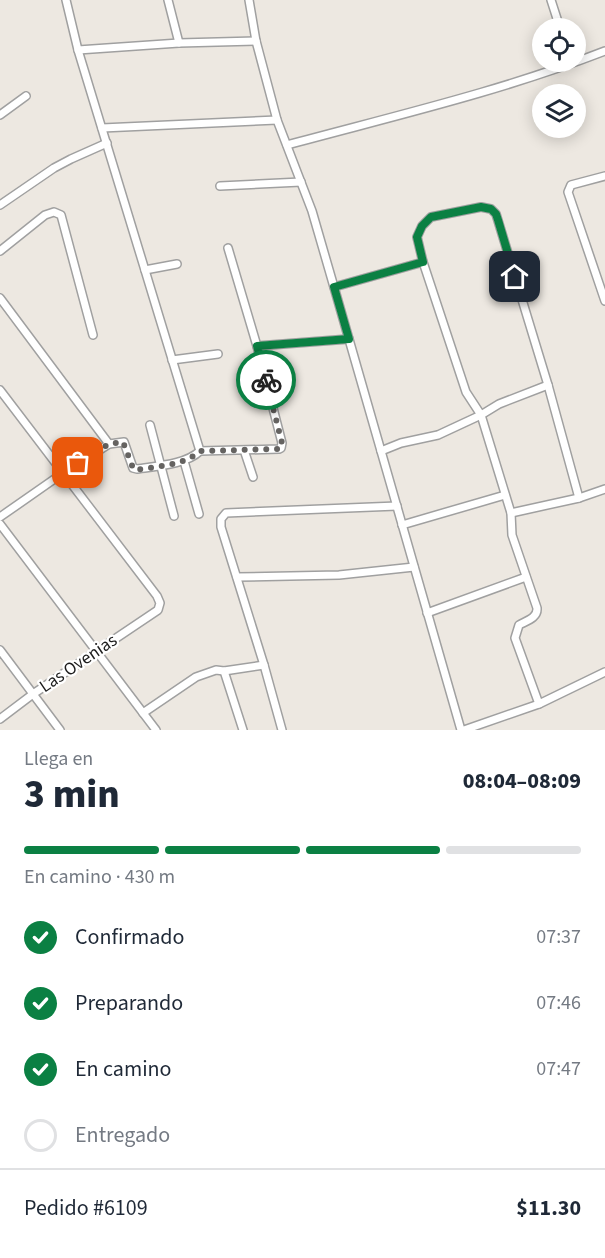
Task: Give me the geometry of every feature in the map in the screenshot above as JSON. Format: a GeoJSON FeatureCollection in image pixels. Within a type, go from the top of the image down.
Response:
{"type":"FeatureCollection","features":[{"type":"Feature","properties":{"kind":"street"},"geometry":{"type":"LineString","coordinates":[[66,0],[78,50],[200,451]]}},
{"type":"Feature","properties":{"kind":"street"},"geometry":{"type":"LineString","coordinates":[[168,0],[179,43]]}},
{"type":"Feature","properties":{"kind":"street"},"geometry":{"type":"LineString","coordinates":[[249,0],[256,41],[277,120],[312,212],[462,730],[539,704],[605,672]]}},
{"type":"Feature","properties":{"kind":"street"},"geometry":{"type":"LineString","coordinates":[[551,0],[557,18]]}},
{"type":"Feature","properties":{"kind":"street"},"geometry":{"type":"LineString","coordinates":[[78,50],[179,43],[256,41]]}},
{"type":"Feature","properties":{"kind":"street"},"geometry":{"type":"LineString","coordinates":[[586,59],[605,53]]}},
{"type":"Feature","properties":{"kind":"street"},"geometry":{"type":"LineString","coordinates":[[287,146],[504,86],[545,72]]}},
{"type":"Feature","properties":{"kind":"street"},"geometry":{"type":"LineString","coordinates":[[0,115],[26,96]]}},
{"type":"Feature","properties":{"kind":"street"},"geometry":{"type":"LineString","coordinates":[[102,128],[277,120]]}},
{"type":"Feature","properties":{"kind":"street"},"geometry":{"type":"LineString","coordinates":[[0,205],[54,168],[107,143]]}},
{"type":"Feature","properties":{"kind":"street"},"geometry":{"type":"LineString","coordinates":[[605,176],[571,185],[568,192],[605,301]]}},
{"type":"Feature","properties":{"kind":"street"},"geometry":{"type":"LineString","coordinates":[[220,186],[301,182]]}},
{"type":"Feature","properties":{"kind":"street"},"geometry":{"type":"LineString","coordinates":[[539,704],[515,638],[519,626],[536,615],[538,611],[512,535],[511,513],[481,415],[466,392],[423,262],[417,237],[422,226],[431,217],[481,207],[491,209],[496,214],[548,385],[579,498]]}},
{"type":"Feature","properties":{"kind":"street"},"geometry":{"type":"LineString","coordinates":[[0,250],[45,215],[54,212],[61,215],[93,335]]}},
{"type":"Feature","properties":{"kind":"street"},"geometry":{"type":"LineString","coordinates":[[0,518],[63,473],[109,444],[124,442],[135,469],[184,461],[200,451],[279,449],[282,445],[257,346],[228,248]]}},
{"type":"Feature","properties":{"kind":"street"},"geometry":{"type":"LineString","coordinates":[[334,287],[423,262]]}},
{"type":"Feature","properties":{"kind":"street"},"geometry":{"type":"LineString","coordinates":[[145,270],[177,264]]}},
{"type":"Feature","properties":{"kind":"street"},"geometry":{"type":"LineString","coordinates":[[0,298],[109,444]]}},
{"type":"Feature","properties":{"kind":"street"},"geometry":{"type":"LineString","coordinates":[[257,346],[349,339]]}},
{"type":"Feature","properties":{"kind":"street"},"geometry":{"type":"LineString","coordinates":[[172,360],[218,354]]}},
{"type":"Feature","properties":{"kind":"street"},"geometry":{"type":"LineString","coordinates":[[381,451],[402,442],[438,435],[499,404],[548,385]]}},
{"type":"Feature","properties":{"kind":"street"},"geometry":{"type":"LineString","coordinates":[[0,390],[63,473]]}},
{"type":"Feature","properties":{"kind":"street"},"geometry":{"type":"LineString","coordinates":[[150,425],[174,516]]}},
{"type":"Feature","properties":{"kind":"street"},"geometry":{"type":"LineString","coordinates":[[244,450],[253,477]]}},
{"type":"Feature","properties":{"kind":"street"},"geometry":{"type":"LineString","coordinates":[[184,461],[199,514]]}},
{"type":"Feature","properties":{"kind":"street","name":"Las Ovenias"},"geometry":{"type":"LineString","coordinates":[[0,719],[33,694],[158,610],[160,603],[63,473]]}},
{"type":"Feature","properties":{"kind":"street"},"geometry":{"type":"LineString","coordinates":[[511,513],[579,498],[605,489]]}},
{"type":"Feature","properties":{"kind":"street"},"geometry":{"type":"LineString","coordinates":[[402,525],[505,495]]}},
{"type":"Feature","properties":{"kind":"street"},"geometry":{"type":"LineString","coordinates":[[282,730],[221,527],[221,519],[226,513],[397,506]]}},
{"type":"Feature","properties":{"kind":"street"},"geometry":{"type":"LineString","coordinates":[[0,524],[156,730]]}},
{"type":"Feature","properties":{"kind":"street"},"geometry":{"type":"LineString","coordinates":[[237,577],[339,575],[414,567]]}},
{"type":"Feature","properties":{"kind":"street"},"geometry":{"type":"LineString","coordinates":[[427,613],[526,577]]}},
{"type":"Feature","properties":{"kind":"street"},"geometry":{"type":"LineString","coordinates":[[0,650],[60,730]]}},
{"type":"Feature","properties":{"kind":"street"},"geometry":{"type":"LineString","coordinates":[[143,713],[196,677],[216,670],[224,671],[264,665]]}},
{"type":"Feature","properties":{"kind":"street"},"geometry":{"type":"LineString","coordinates":[[224,671],[243,730]]}},
{"type":"Feature","properties":{"kind":"way so far"},"geometry":{"type":"LineString","coordinates":[[78,463],[109,444],[123,442],[133,468],[136,470],[184,461],[200,451],[279,449],[282,443],[266,380]]}},
{"type":"Feature","properties":{"kind":"route"},"geometry":{"type":"LineString","coordinates":[[266,380],[257,346],[349,339],[334,287],[423,262],[417,237],[422,226],[431,217],[481,207],[491,209],[496,214],[515,277]]}}]}
